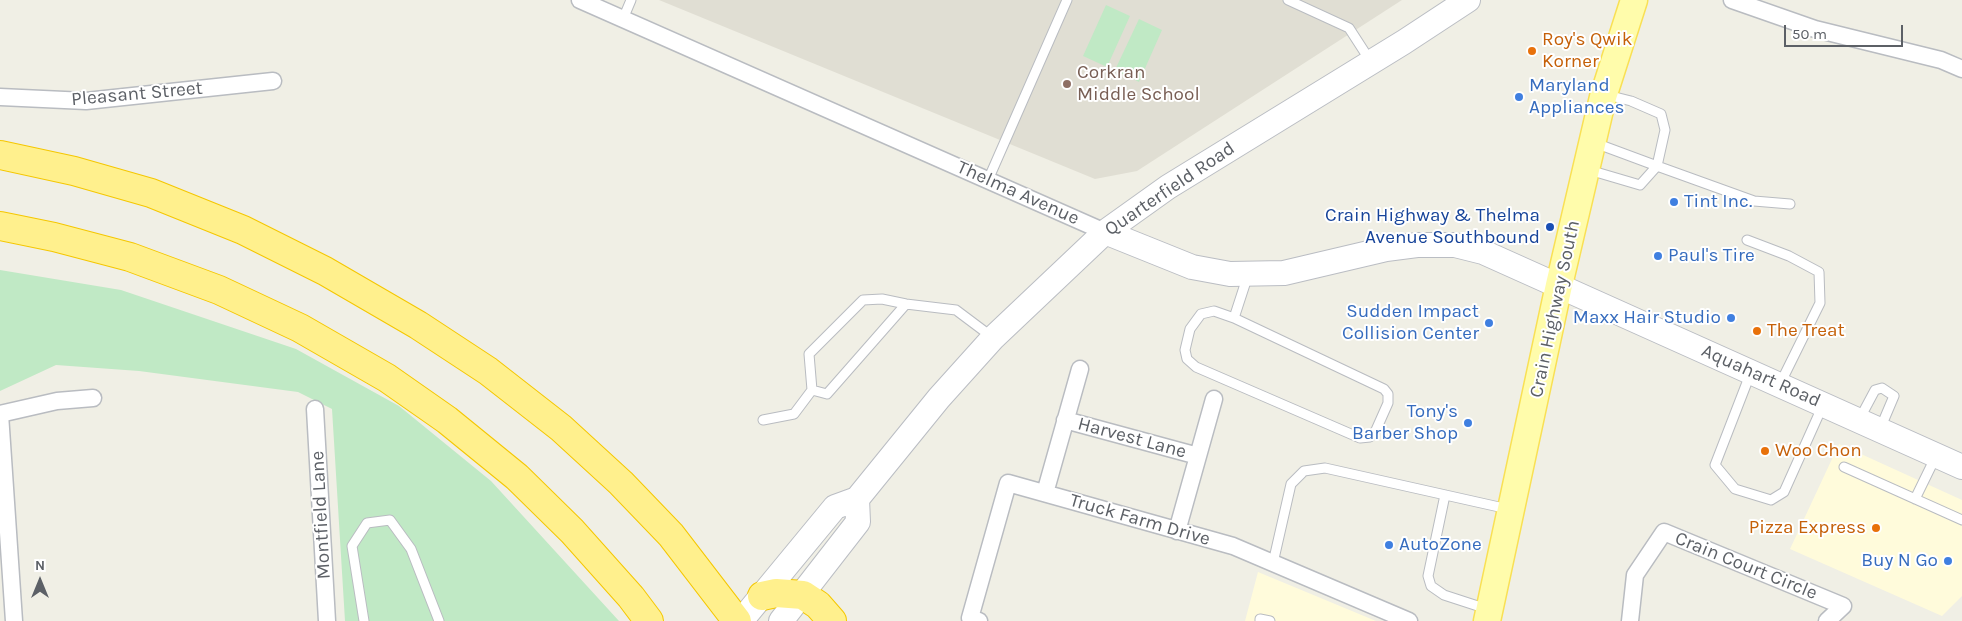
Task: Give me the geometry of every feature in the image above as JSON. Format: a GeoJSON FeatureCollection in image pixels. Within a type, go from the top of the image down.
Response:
{"type":"FeatureCollection","features":[{"type":"Feature","properties":{"kind":"highway"},"geometry":{"type":"LineString","coordinates":[[0,154],[74,171],[151,194],[243,230],[325,271],[418,325],[488,371],[561,428],[621,483],[671,535],[736,617]]}},
{"type":"Feature","properties":{"kind":"highway"},"geometry":{"type":"LineString","coordinates":[[0,226],[54,237],[130,257],[219,290],[300,328],[386,378],[447,420],[517,478],[572,531],[632,597],[649,621]]}},
{"type":"Feature","properties":{"kind":"highway"},"geometry":{"type":"LineString","coordinates":[[0,241],[128,264],[219,290]]}},
{"type":"Feature","properties":{"kind":"highway"},"geometry":{"type":"LineString","coordinates":[[762,596],[776,592],[803,595],[818,605],[832,621]]}},
{"type":"Feature","properties":{"kind":"main road","name":"Quarterfield Road"},"geometry":{"type":"LineString","coordinates":[[736,617],[762,596],[836,507],[857,499],[939,398],[993,338],[1105,232],[1168,187],[1468,0]]}},
{"type":"Feature","properties":{"kind":"main road","name":"Crain Highway South"},"geometry":{"type":"LineString","coordinates":[[1488,615],[1586,169],[1604,94],[1634,0]]}},
{"type":"Feature","properties":{"kind":"main road","name":"Thelma Avenue"},"geometry":{"type":"LineString","coordinates":[[1105,232],[1192,267],[1216,272],[1248,275],[1284,273],[1386,249],[1438,244],[1483,252],[1559,285]]}},
{"type":"Feature","properties":{"kind":"main road","name":"Aquahart Road"},"geometry":{"type":"LineString","coordinates":[[1559,285],[1962,467]]}},
{"type":"Feature","properties":{"kind":"main road"},"geometry":{"type":"LineString","coordinates":[[781,621],[858,522],[857,499]]}},
{"type":"Feature","properties":{"kind":"street","name":"Thelma Avenue"},"geometry":{"type":"LineString","coordinates":[[580,0],[1105,232]]}},
{"type":"Feature","properties":{"kind":"street"},"geometry":{"type":"LineString","coordinates":[[1732,0],[1816,28],[1941,60],[1962,69]]}},
{"type":"Feature","properties":{"kind":"street","name":"Pleasant Street"},"geometry":{"type":"LineString","coordinates":[[0,97],[86,101],[274,81]]}},
{"type":"Feature","properties":{"kind":"street"},"geometry":{"type":"LineString","coordinates":[[1045,493],[1080,369]]}},
{"type":"Feature","properties":{"kind":"street"},"geometry":{"type":"LineString","coordinates":[[14,621],[0,414],[57,402],[93,398]]}},
{"type":"Feature","properties":{"kind":"street"},"geometry":{"type":"LineString","coordinates":[[1177,531],[1214,399]]}},
{"type":"Feature","properties":{"kind":"street","name":"Montfield Lane"},"geometry":{"type":"LineString","coordinates":[[315,409],[327,621]]}},
{"type":"Feature","properties":{"kind":"street","name":"Harvest Lane"},"geometry":{"type":"LineString","coordinates":[[1065,420],[1198,456]]}},
{"type":"Feature","properties":{"kind":"street","name":"Truck Farm Drive"},"geometry":{"type":"LineString","coordinates":[[979,621],[970,618],[1008,483],[1233,546],[1384,616],[1409,621]]}},
{"type":"Feature","properties":{"kind":"street","name":"Crain Court Circle"},"geometry":{"type":"LineString","coordinates":[[1630,621],[1635,575],[1664,532],[1843,606],[1827,621]]}},
{"type":"Feature","properties":{"kind":"lane"},"geometry":{"type":"LineString","coordinates":[[623,19],[631,0]]}},
{"type":"Feature","properties":{"kind":"lane"},"geometry":{"type":"LineString","coordinates":[[988,180],[1067,0]]}},
{"type":"Feature","properties":{"kind":"lane"},"geometry":{"type":"LineString","coordinates":[[1288,0],[1349,28],[1371,62]]}},
{"type":"Feature","properties":{"kind":"lane"},"geometry":{"type":"LineString","coordinates":[[1586,169],[1640,184],[1657,166],[1665,130],[1661,114],[1630,101],[1604,94]]}},
{"type":"Feature","properties":{"kind":"lane"},"geometry":{"type":"LineString","coordinates":[[1593,142],[1754,201],[1790,204]]}},
{"type":"Feature","properties":{"kind":"lane"},"geometry":{"type":"LineString","coordinates":[[1747,240],[1789,256],[1818,272],[1820,303],[1780,384]]}},
{"type":"Feature","properties":{"kind":"lane"},"geometry":{"type":"LineString","coordinates":[[1234,318],[1248,275]]}},
{"type":"Feature","properties":{"kind":"lane"},"geometry":{"type":"LineString","coordinates":[[763,420],[794,414],[812,390],[809,354],[863,300],[882,299],[956,310],[993,338]]}},
{"type":"Feature","properties":{"kind":"lane"},"geometry":{"type":"LineString","coordinates":[[812,390],[827,394],[906,304]]}},
{"type":"Feature","properties":{"kind":"lane"},"geometry":{"type":"LineString","coordinates":[[1214,311],[1234,318],[1384,388],[1388,394],[1388,402],[1376,430],[1370,437],[1360,438],[1196,367],[1187,359],[1185,350],[1190,329],[1201,314],[1214,311]]}},
{"type":"Feature","properties":{"kind":"lane"},"geometry":{"type":"LineString","coordinates":[[1751,372],[1715,465],[1735,489],[1771,500],[1784,492],[1823,404]]}},
{"type":"Feature","properties":{"kind":"lane"},"geometry":{"type":"LineString","coordinates":[[1915,499],[1936,455]]}},
{"type":"Feature","properties":{"kind":"lane"},"geometry":{"type":"LineString","coordinates":[[1844,467],[1962,520]]}},
{"type":"Feature","properties":{"kind":"lane"},"geometry":{"type":"LineString","coordinates":[[1273,563],[1291,484],[1304,471],[1325,468],[1511,510]]}},
{"type":"Feature","properties":{"kind":"lane"},"geometry":{"type":"LineString","coordinates":[[1445,495],[1428,576],[1431,586],[1444,595],[1488,615]]}},
{"type":"Feature","properties":{"kind":"lane"},"geometry":{"type":"LineString","coordinates":[[364,621],[352,546],[367,523],[390,520],[411,549],[439,621]]}},
{"type":"Feature","properties":{"kind":"lane"},"geometry":{"type":"LineString","coordinates":[[1260,621],[1260,619],[1270,621]]}},
{"type":"Feature","properties":{"kind":"shaded area","name":"Corkran Middle School"},"geometry":{"type":"Polygon","coordinates":[[[659,0],[1402,0],[1137,171],[1095,179],[659,0]]]}},
{"type":"Feature","properties":{"kind":"shaded area"},"geometry":{"type":"Polygon","coordinates":[[[1839,444],[1962,500],[1962,596],[1942,616],[1790,549],[1839,444]]]}},
{"type":"Feature","properties":{"kind":"shaded area"},"geometry":{"type":"Polygon","coordinates":[[[1258,572],[1376,621],[1245,621],[1258,572]]]}},
{"type":"Feature","properties":{"kind":"green space"},"geometry":{"type":"Polygon","coordinates":[[[1106,5],[1130,16],[1107,67],[1083,56],[1106,5]]]}},
{"type":"Feature","properties":{"kind":"green space"},"geometry":{"type":"Polygon","coordinates":[[[1139,19],[1162,30],[1139,82],[1115,70],[1139,19]]]}},
{"type":"Feature","properties":{"kind":"green space"},"geometry":{"type":"Polygon","coordinates":[[[0,270],[121,290],[296,349],[399,406],[491,481],[619,621],[345,621],[332,409],[298,392],[139,371],[56,365],[0,391],[0,270]]]}},
{"type":"Feature","properties":{"kind":"place","name":"Roy's Qwik Korner"},"geometry":{"type":"Point","coordinates":[1532,51]}},
{"type":"Feature","properties":{"kind":"place","name":"Corkran Middle School"},"geometry":{"type":"Point","coordinates":[1067,84]}},
{"type":"Feature","properties":{"kind":"place","name":"Maryland Appliances"},"geometry":{"type":"Point","coordinates":[1519,97]}},
{"type":"Feature","properties":{"kind":"place","name":"Tint Inc."},"geometry":{"type":"Point","coordinates":[1674,202]}},
{"type":"Feature","properties":{"kind":"place","name":"Crain Highway & Thelma Avenue Southbound"},"geometry":{"type":"Point","coordinates":[1550,227]}},
{"type":"Feature","properties":{"kind":"place","name":"Paul's Tire"},"geometry":{"type":"Point","coordinates":[1658,256]}},
{"type":"Feature","properties":{"kind":"place","name":"Maxx Hair Studio"},"geometry":{"type":"Point","coordinates":[1731,318]}},
{"type":"Feature","properties":{"kind":"place","name":"Sudden Impact Collision Center"},"geometry":{"type":"Point","coordinates":[1489,323]}},
{"type":"Feature","properties":{"kind":"place","name":"The Treat"},"geometry":{"type":"Point","coordinates":[1757,331]}},
{"type":"Feature","properties":{"kind":"place","name":"Tony's Barber Shop"},"geometry":{"type":"Point","coordinates":[1468,423]}},
{"type":"Feature","properties":{"kind":"place","name":"Woo Chon"},"geometry":{"type":"Point","coordinates":[1765,451]}},
{"type":"Feature","properties":{"kind":"place","name":"Pizza Express"},"geometry":{"type":"Point","coordinates":[1876,528]}},
{"type":"Feature","properties":{"kind":"place","name":"AutoZone"},"geometry":{"type":"Point","coordinates":[1389,545]}},
{"type":"Feature","properties":{"kind":"place","name":"Buy N Go"},"geometry":{"type":"Point","coordinates":[1948,561]}}]}
